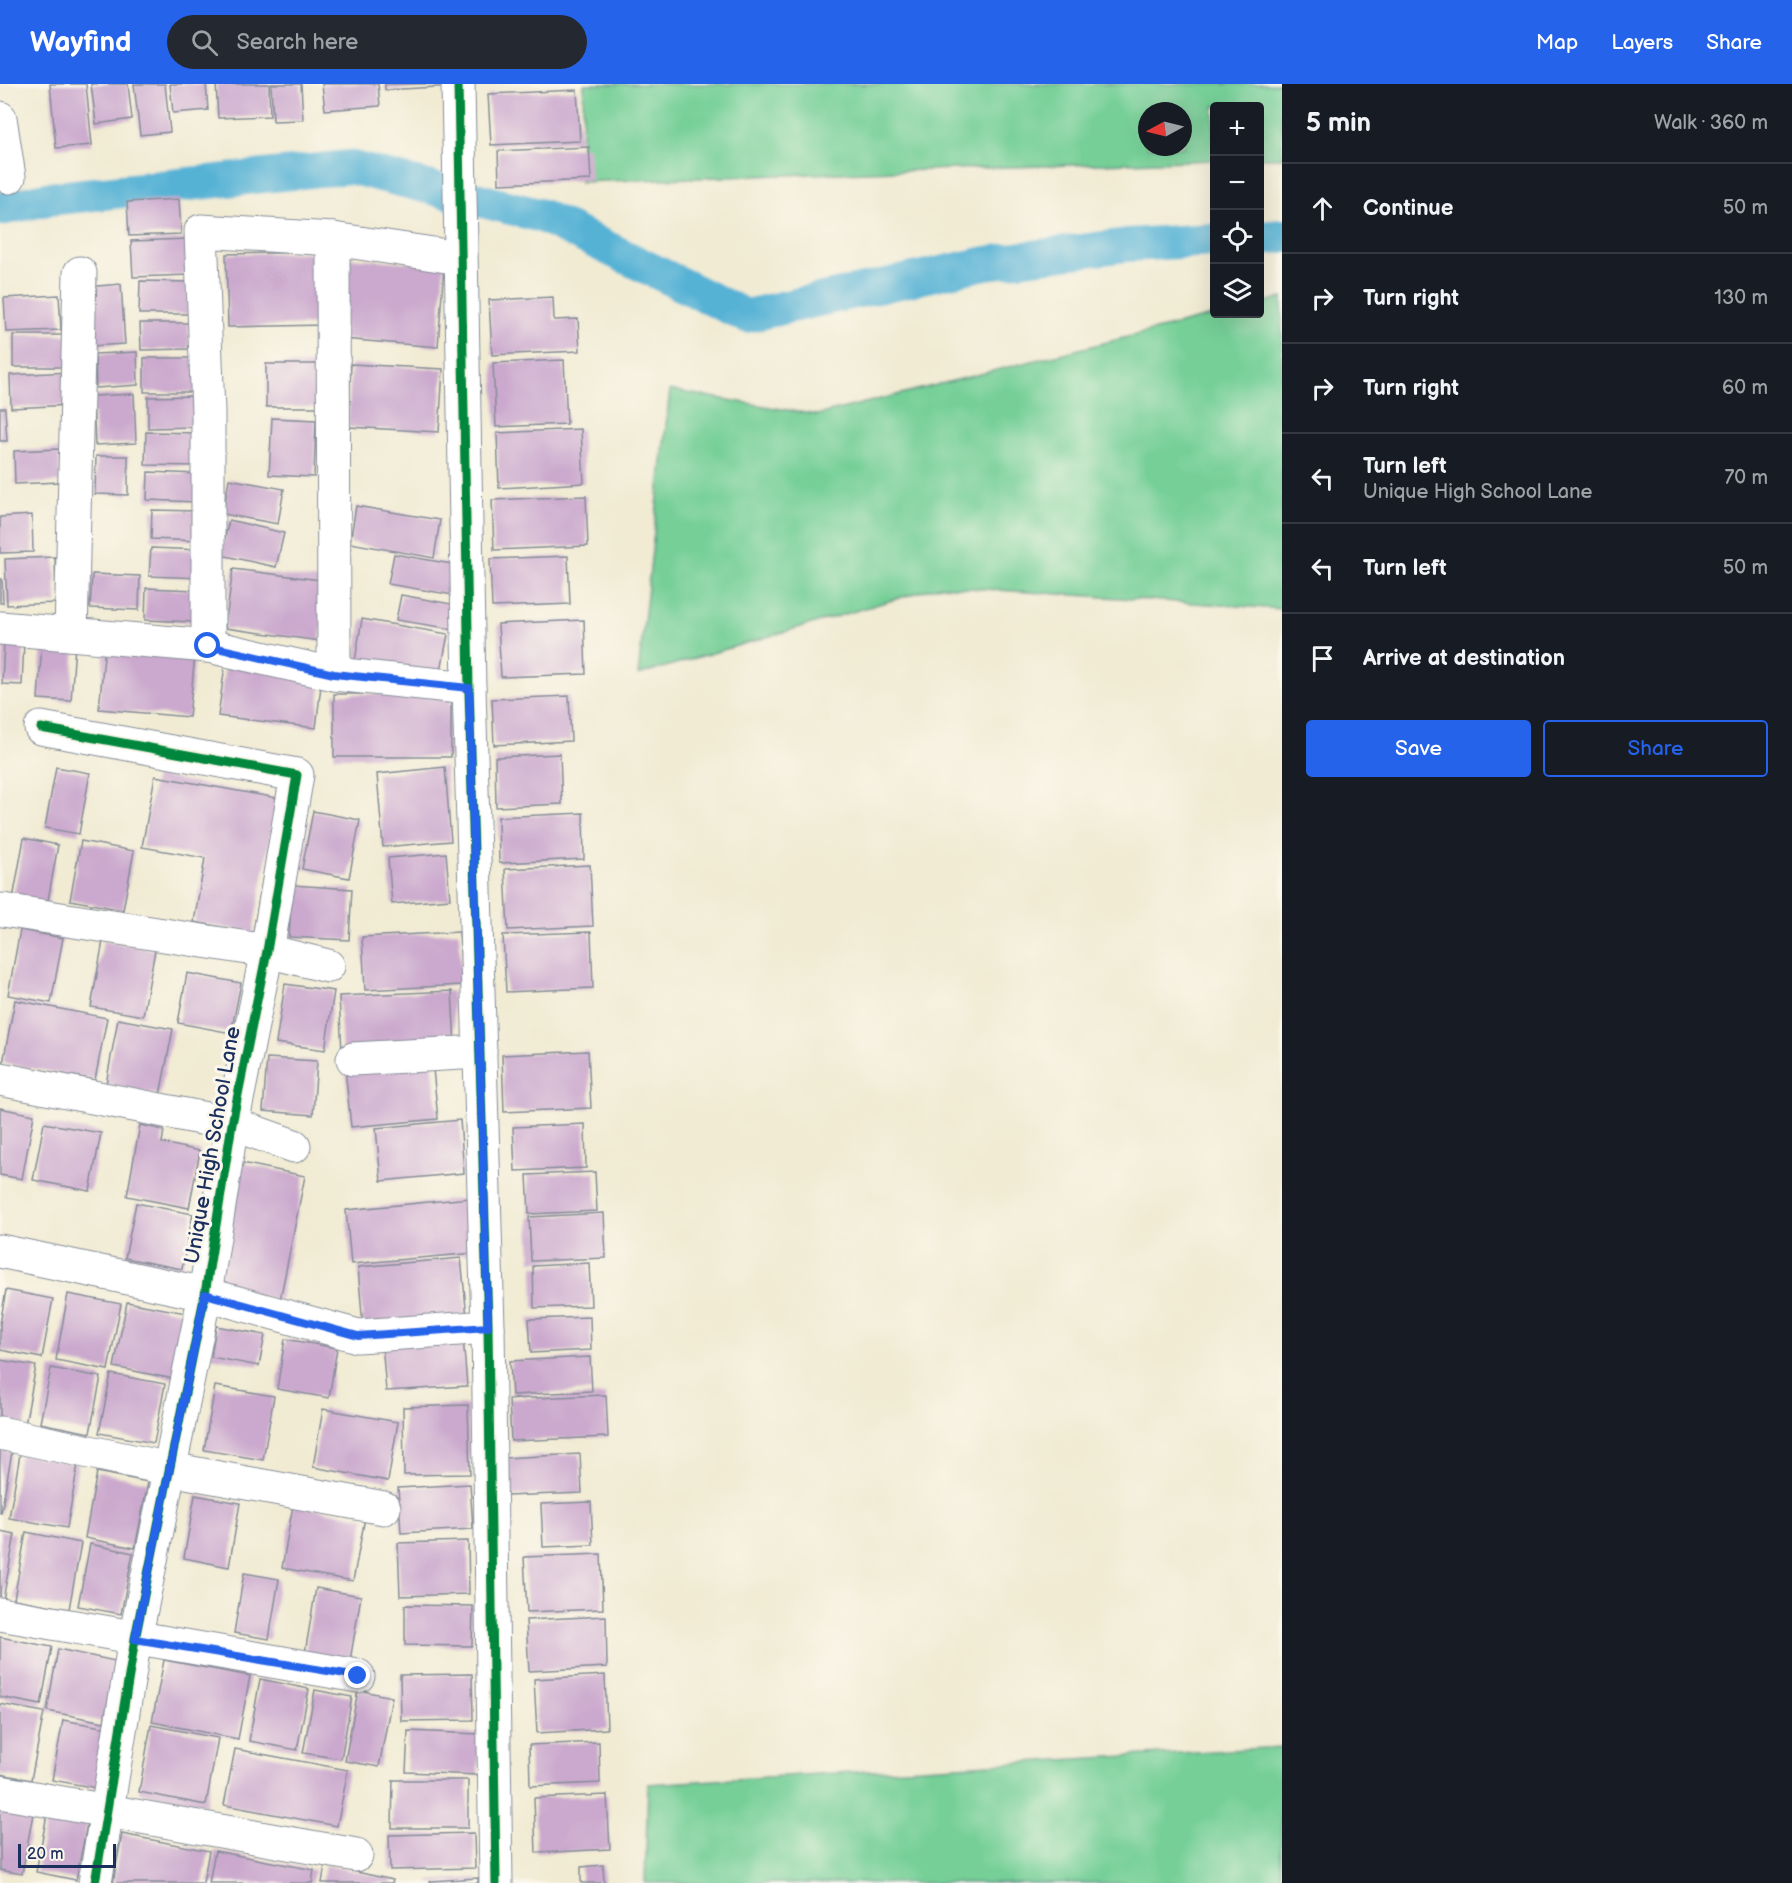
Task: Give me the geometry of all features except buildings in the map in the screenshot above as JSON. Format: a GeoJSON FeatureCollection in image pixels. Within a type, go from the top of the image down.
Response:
{"type":"FeatureCollection","features":[{"type":"Feature","properties":{"kind":"street"},"geometry":{"type":"LineString","coordinates":[[458,84],[469,688],[488,1327],[496,1883]]}},
{"type":"Feature","properties":{"kind":"street"},"geometry":{"type":"LineString","coordinates":[[0,118],[9,177]]}},
{"type":"Feature","properties":{"kind":"street"},"geometry":{"type":"LineString","coordinates":[[208,646],[208,412],[201,231],[333,239],[460,258]]}},
{"type":"Feature","properties":{"kind":"street"},"geometry":{"type":"LineString","coordinates":[[333,239],[334,674]]}},
{"type":"Feature","properties":{"kind":"street"},"geometry":{"type":"LineString","coordinates":[[71,634],[80,273]]}},
{"type":"Feature","properties":{"kind":"street"},"geometry":{"type":"LineString","coordinates":[[0,628],[208,646],[334,674],[469,688]]}},
{"type":"Feature","properties":{"kind":"street","name":"Unique High School Lane"},"geometry":{"type":"LineString","coordinates":[[41,728],[297,775],[267,951],[232,1124],[205,1294],[135,1639],[95,1883]]}},
{"type":"Feature","properties":{"kind":"street"},"geometry":{"type":"LineString","coordinates":[[3,909],[267,951],[328,966]]}},
{"type":"Feature","properties":{"kind":"street"},"geometry":{"type":"LineString","coordinates":[[353,1059],[480,1052]]}},
{"type":"Feature","properties":{"kind":"street"},"geometry":{"type":"LineString","coordinates":[[0,1079],[232,1124],[294,1146]]}},
{"type":"Feature","properties":{"kind":"street"},"geometry":{"type":"LineString","coordinates":[[0,1251],[205,1294],[358,1336],[488,1327]]}},
{"type":"Feature","properties":{"kind":"street"},"geometry":{"type":"LineString","coordinates":[[0,1432],[170,1469],[384,1508]]}},
{"type":"Feature","properties":{"kind":"street"},"geometry":{"type":"LineString","coordinates":[[0,1614],[358,1676]]}},
{"type":"Feature","properties":{"kind":"street"},"geometry":{"type":"LineString","coordinates":[[0,1792],[356,1855]]}},
{"type":"Feature","properties":{"kind":"green space"},"geometry":{"type":"Polygon","coordinates":[[[584,84],[1282,84],[1282,158],[1264,158],[1264,102],[1210,102],[1210,160],[580,182],[584,84]]]}},
{"type":"Feature","properties":{"kind":"green space"},"geometry":{"type":"Polygon","coordinates":[[[1282,298],[1282,609],[940,586],[638,675],[670,390],[817,415],[1210,316],[1264,318],[1264,302],[1282,298]]]}},
{"type":"Feature","properties":{"kind":"green space"},"geometry":{"type":"Polygon","coordinates":[[[1281,1747],[1281,1883],[645,1883],[648,1784],[1281,1747]]]}},
{"type":"Feature","properties":{"kind":"waterway"},"geometry":{"type":"LineString","coordinates":[[0,209],[47,199],[349,167],[542,216],[746,316],[986,263],[1127,245],[1210,240]]}},
{"type":"Feature","properties":{"kind":"waterway"},"geometry":{"type":"LineString","coordinates":[[1264,238],[1282,236]]}},
{"type":"Feature","properties":{"kind":"cycle path"},"geometry":{"type":"LineString","coordinates":[[458,84],[469,688],[488,1327],[496,1883]]}},
{"type":"Feature","properties":{"kind":"cycle path"},"geometry":{"type":"LineString","coordinates":[[41,728],[297,775],[267,951],[232,1124],[205,1294],[135,1639],[95,1883]]}},
{"type":"Feature","properties":{"kind":"route"},"geometry":{"type":"LineString","coordinates":[[208,646],[334,674],[469,688],[488,1327],[358,1336],[205,1294],[135,1639],[358,1676]]}}]}
